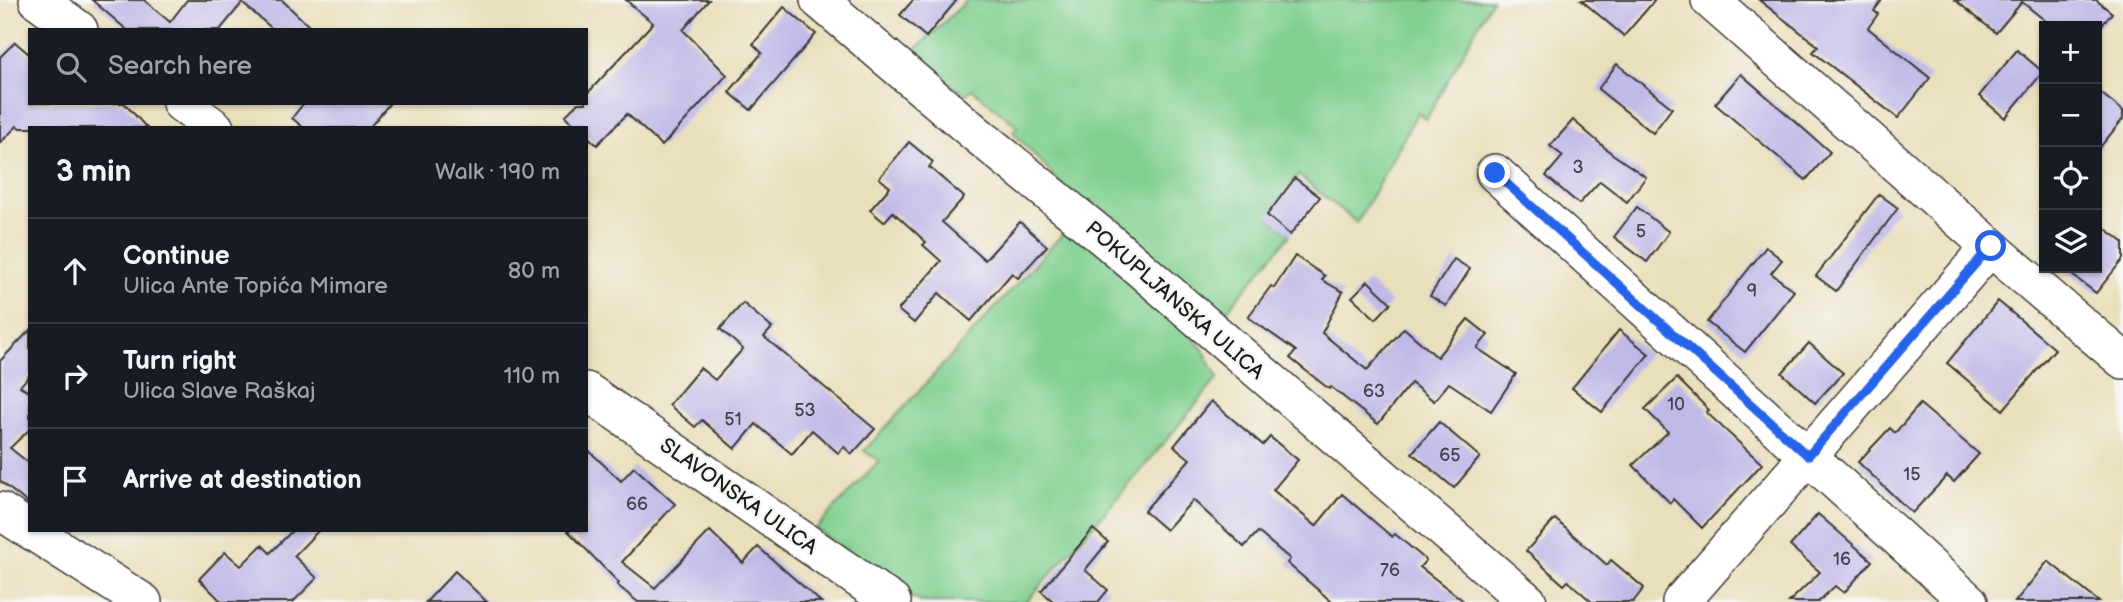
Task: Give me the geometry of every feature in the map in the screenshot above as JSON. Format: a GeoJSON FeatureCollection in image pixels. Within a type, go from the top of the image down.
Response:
{"type":"FeatureCollection","features":[{"type":"Feature","properties":{"kind":"street"},"geometry":{"type":"LineString","coordinates":[[38,0],[76,28]]}},
{"type":"Feature","properties":{"kind":"street","name":"POKUPLJANSKA ULICA"},"geometry":{"type":"LineString","coordinates":[[819,0],[1109,242],[1528,602]]}},
{"type":"Feature","properties":{"kind":"street"},"geometry":{"type":"LineString","coordinates":[[1710,0],[2123,360]]}},
{"type":"Feature","properties":{"kind":"street"},"geometry":{"type":"LineString","coordinates":[[184,105],[212,126]]}},
{"type":"Feature","properties":{"kind":"street"},"geometry":{"type":"LineString","coordinates":[[1495,173],[1969,602]]}},
{"type":"Feature","properties":{"kind":"street"},"geometry":{"type":"LineString","coordinates":[[1681,602],[1991,246]]}},
{"type":"Feature","properties":{"kind":"street","name":"SLAVONSKA ULICA"},"geometry":{"type":"LineString","coordinates":[[588,392],[892,602]]}},
{"type":"Feature","properties":{"kind":"street"},"geometry":{"type":"LineString","coordinates":[[0,511],[28,529]]}},
{"type":"Feature","properties":{"kind":"street"},"geometry":{"type":"LineString","coordinates":[[33,532],[143,602]]}},
{"type":"Feature","properties":{"kind":"green space"},"geometry":{"type":"Polygon","coordinates":[[[967,0],[1492,0],[1426,120],[1418,112],[1357,223],[1298,175],[1268,215],[1290,235],[1220,319],[1074,198],[1013,132],[1017,126],[972,89],[967,94],[919,68],[909,56],[967,0]]]}},
{"type":"Feature","properties":{"kind":"green space"},"geometry":{"type":"Polygon","coordinates":[[[1070,226],[1154,297],[1202,348],[1218,378],[1026,602],[920,602],[815,529],[879,461],[864,451],[1070,226]]]}},
{"type":"Feature","properties":{"kind":"building"},"geometry":{"type":"Polygon","coordinates":[[[92,0],[144,0],[170,22],[187,0],[282,0],[311,28],[272,28],[242,3],[222,28],[125,28],[92,0]]]}},
{"type":"Feature","properties":{"kind":"building"},"geometry":{"type":"Polygon","coordinates":[[[626,0],[709,0],[683,30],[727,75],[662,146],[627,114],[597,145],[588,137],[588,126],[576,126],[565,116],[576,105],[588,105],[588,93],[653,23],[626,0]]]}},
{"type":"Feature","properties":{"kind":"building"},"geometry":{"type":"Polygon","coordinates":[[[913,0],[957,0],[926,37],[900,15],[913,0]]]}},
{"type":"Feature","properties":{"kind":"building"},"geometry":{"type":"Polygon","coordinates":[[[1581,0],[1655,0],[1624,36],[1581,0]]]}},
{"type":"Feature","properties":{"kind":"building"},"geometry":{"type":"Polygon","coordinates":[[[1759,0],[1882,0],[1874,11],[1878,14],[1868,28],[1930,78],[1898,118],[1813,52],[1818,46],[1759,0]]]}},
{"type":"Feature","properties":{"kind":"building"},"geometry":{"type":"Polygon","coordinates":[[[1955,0],[2096,0],[2112,13],[2102,25],[2102,21],[2046,21],[2022,2],[1996,33],[1955,0]]]}},
{"type":"Feature","properties":{"kind":"building"},"geometry":{"type":"Polygon","coordinates":[[[784,7],[816,34],[751,110],[729,92],[762,53],[753,44],[784,7]]]}},
{"type":"Feature","properties":{"kind":"building"},"geometry":{"type":"Polygon","coordinates":[[[15,42],[28,53],[28,105],[126,105],[145,126],[17,126],[0,143],[0,57],[15,42]]]}},
{"type":"Feature","properties":{"kind":"building"},"geometry":{"type":"Polygon","coordinates":[[[2017,50],[2039,69],[2039,77],[2005,118],[1979,96],[2017,50]]]}},
{"type":"Feature","properties":{"kind":"building"},"geometry":{"type":"Polygon","coordinates":[[[1617,64],[1672,108],[1653,133],[1598,89],[1617,64]]]}},
{"type":"Feature","properties":{"kind":"building"},"geometry":{"type":"Polygon","coordinates":[[[1741,74],[1830,152],[1806,180],[1715,104],[1741,74]]]}},
{"type":"Feature","properties":{"kind":"building"},"geometry":{"type":"Polygon","coordinates":[[[2102,94],[2123,111],[2123,119],[2102,145],[2102,94]]]}},
{"type":"Feature","properties":{"kind":"building"},"geometry":{"type":"Polygon","coordinates":[[[302,105],[388,105],[371,126],[302,126],[292,118],[302,105]]]}},
{"type":"Feature","properties":{"kind":"building"},"geometry":{"type":"Polygon","coordinates":[[[1573,120],[1611,153],[1646,177],[1627,202],[1600,181],[1579,204],[1546,176],[1563,156],[1550,146],[1573,120]]]}},
{"type":"Feature","properties":{"kind":"building"},"geometry":{"type":"Polygon","coordinates":[[[909,142],[933,162],[929,167],[964,197],[942,222],[985,260],[1020,222],[1047,246],[1018,278],[1012,273],[971,321],[939,293],[914,323],[898,310],[941,261],[923,245],[926,242],[893,212],[884,222],[870,210],[890,187],[879,178],[909,142]]]}},
{"type":"Feature","properties":{"kind":"building"},"geometry":{"type":"Polygon","coordinates":[[[1295,178],[1320,197],[1290,235],[1267,215],[1295,178]]]}},
{"type":"Feature","properties":{"kind":"building"},"geometry":{"type":"Polygon","coordinates":[[[1879,194],[1898,208],[1836,291],[1816,276],[1879,194]]]}},
{"type":"Feature","properties":{"kind":"building"},"geometry":{"type":"Polygon","coordinates":[[[1637,207],[1669,232],[1647,262],[1614,237],[1637,207]]]}},
{"type":"Feature","properties":{"kind":"building"},"geometry":{"type":"Polygon","coordinates":[[[2102,226],[2123,242],[2123,259],[2096,293],[2070,273],[2102,273],[2102,226]]]}},
{"type":"Feature","properties":{"kind":"building"},"geometry":{"type":"Polygon","coordinates":[[[1766,247],[1782,260],[1771,273],[1794,291],[1745,352],[1707,322],[1766,247]]]}},
{"type":"Feature","properties":{"kind":"building"},"geometry":{"type":"Polygon","coordinates":[[[1295,256],[1325,276],[1322,280],[1343,292],[1322,333],[1367,370],[1404,328],[1437,357],[1468,319],[1488,335],[1477,348],[1516,374],[1491,411],[1449,383],[1434,401],[1411,383],[1378,424],[1290,358],[1296,351],[1248,317],[1271,286],[1274,288],[1295,256]]]}},
{"type":"Feature","properties":{"kind":"building"},"geometry":{"type":"Polygon","coordinates":[[[1454,259],[1470,269],[1446,306],[1430,296],[1454,259]]]}},
{"type":"Feature","properties":{"kind":"building"},"geometry":{"type":"Polygon","coordinates":[[[1368,281],[1391,303],[1376,319],[1352,297],[1368,281]]]}},
{"type":"Feature","properties":{"kind":"building"},"geometry":{"type":"Polygon","coordinates":[[[1998,301],[2055,349],[2003,410],[1947,363],[1998,301]]]}},
{"type":"Feature","properties":{"kind":"building"},"geometry":{"type":"Polygon","coordinates":[[[743,303],[772,328],[764,337],[875,429],[852,454],[844,447],[838,453],[812,430],[792,454],[756,424],[735,449],[702,420],[695,427],[669,405],[700,368],[715,380],[743,349],[720,329],[743,303]]]}},
{"type":"Feature","properties":{"kind":"building"},"geometry":{"type":"Polygon","coordinates":[[[1619,330],[1649,354],[1602,412],[1572,388],[1619,330]]]}},
{"type":"Feature","properties":{"kind":"building"},"geometry":{"type":"Polygon","coordinates":[[[28,332],[28,377],[20,386],[28,392],[28,431],[10,448],[28,462],[28,503],[0,481],[0,361],[28,332]]]}},
{"type":"Feature","properties":{"kind":"building"},"geometry":{"type":"Polygon","coordinates":[[[1809,343],[1843,373],[1815,403],[1782,373],[1809,343]]]}},
{"type":"Feature","properties":{"kind":"building"},"geometry":{"type":"Polygon","coordinates":[[[1677,378],[1709,410],[1706,412],[1762,464],[1702,528],[1673,499],[1670,503],[1633,465],[1668,432],[1645,409],[1677,378]]]}},
{"type":"Feature","properties":{"kind":"building"},"geometry":{"type":"Polygon","coordinates":[[[1211,401],[1263,445],[1270,437],[1298,460],[1273,490],[1316,526],[1342,494],[1392,537],[1395,534],[1426,560],[1420,567],[1465,602],[1332,602],[1287,563],[1290,559],[1258,532],[1244,547],[1193,500],[1166,530],[1144,511],[1190,459],[1174,446],[1211,401]]]}},
{"type":"Feature","properties":{"kind":"building"},"geometry":{"type":"Polygon","coordinates":[[[1920,404],[1979,454],[1954,482],[1947,476],[1912,513],[1858,462],[1890,428],[1895,433],[1920,404]]]}},
{"type":"Feature","properties":{"kind":"building"},"geometry":{"type":"Polygon","coordinates":[[[1439,422],[1480,457],[1454,488],[1412,453],[1439,422]]]}},
{"type":"Feature","properties":{"kind":"building"},"geometry":{"type":"Polygon","coordinates":[[[588,450],[621,481],[634,467],[675,504],[622,562],[655,588],[710,531],[743,563],[758,547],[821,602],[638,602],[617,585],[619,583],[569,532],[588,532],[588,450]]]}},
{"type":"Feature","properties":{"kind":"building"},"geometry":{"type":"Polygon","coordinates":[[[1818,514],[1872,561],[1844,593],[1835,586],[1818,602],[1789,602],[1820,572],[1790,546],[1818,514]]]}},
{"type":"Feature","properties":{"kind":"building"},"geometry":{"type":"Polygon","coordinates":[[[1555,519],[1607,565],[1611,560],[1644,588],[1633,602],[1592,602],[1568,581],[1564,585],[1526,551],[1555,519]]]}},
{"type":"Feature","properties":{"kind":"building"},"geometry":{"type":"Polygon","coordinates":[[[1093,529],[1108,542],[1085,570],[1108,590],[1098,602],[1054,602],[1041,591],[1093,529]]]}},
{"type":"Feature","properties":{"kind":"building"},"geometry":{"type":"Polygon","coordinates":[[[291,532],[317,532],[294,556],[317,578],[293,602],[222,602],[199,579],[225,552],[241,566],[262,545],[270,553],[291,532]]]}},
{"type":"Feature","properties":{"kind":"building"},"geometry":{"type":"Polygon","coordinates":[[[2048,561],[2099,602],[2015,602],[2048,561]]]}},
{"type":"Feature","properties":{"kind":"building"},"geometry":{"type":"Polygon","coordinates":[[[455,571],[487,602],[426,602],[455,571]]]}},
{"type":"Feature","properties":{"kind":"route"},"geometry":{"type":"LineString","coordinates":[[1495,173],[1808,456],[1991,246]]}}]}
